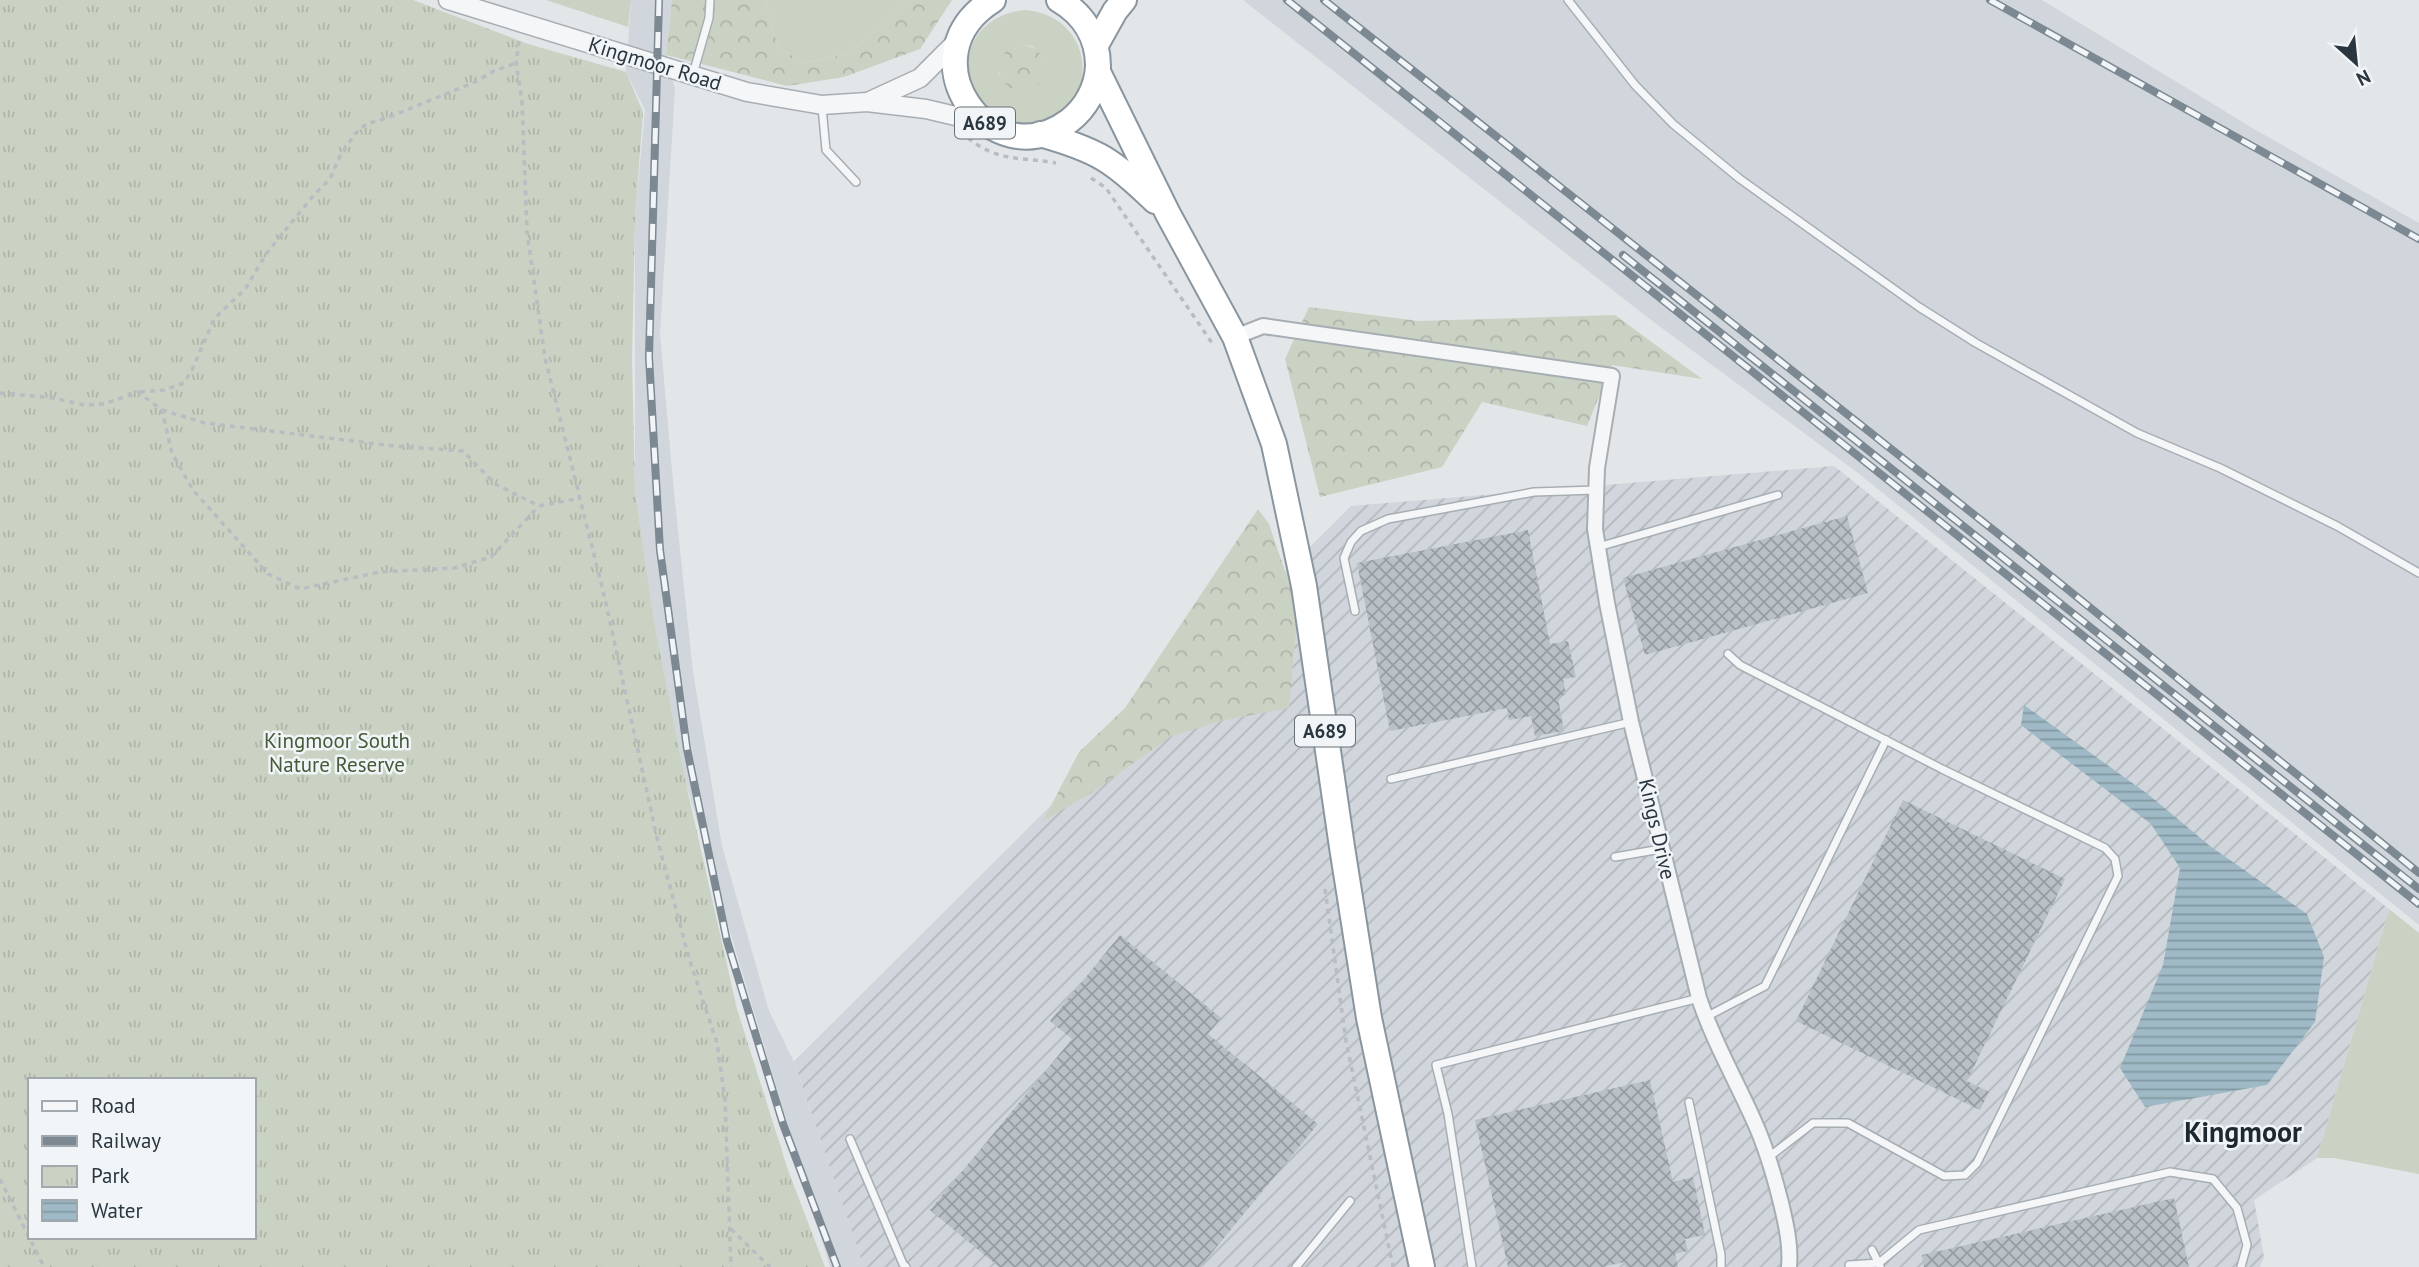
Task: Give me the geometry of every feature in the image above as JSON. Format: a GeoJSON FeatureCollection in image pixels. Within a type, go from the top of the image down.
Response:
{"type":"FeatureCollection","features":[{"type":"Feature","properties":{"kind":"highway"},"geometry":{"type":"LineString","coordinates":[[958,40],[972,17],[993,0]]}},
{"type":"Feature","properties":{"kind":"highway","name":"A689"},"geometry":{"type":"LineString","coordinates":[[958,40],[954,70],[958,86],[973,113],[985,123],[1006,133],[1028,135],[1040,134],[1064,125],[1083,108],[1090,97],[1098,72],[1096,45],[1081,17],[1059,0]]}},
{"type":"Feature","properties":{"kind":"highway"},"geometry":{"type":"LineString","coordinates":[[1096,45],[1124,0]]}},
{"type":"Feature","properties":{"kind":"highway","name":"A689"},"geometry":{"type":"LineString","coordinates":[[1098,72],[1168,214],[1274,444],[1304,586],[1369,1017],[1422,1267]]}},
{"type":"Feature","properties":{"kind":"highway","name":"A689"},"geometry":{"type":"LineString","coordinates":[[1040,134],[1069,142],[1102,156],[1131,178],[1168,214]]}},
{"type":"Feature","properties":{"kind":"street","name":"Kingmoor Road"},"geometry":{"type":"LineString","coordinates":[[448,0],[747,92],[822,105],[867,102],[952,114],[985,123]]}},
{"type":"Feature","properties":{"kind":"street","name":"Kingmoor Road"},"geometry":{"type":"LineString","coordinates":[[867,102],[919,78],[958,40]]}},
{"type":"Feature","properties":{"kind":"street","name":"Kings Drive"},"geometry":{"type":"LineString","coordinates":[[1226,344],[1263,326],[1612,376],[1597,468],[1595,529],[1632,722],[1699,998],[1755,1122],[1768,1158],[1785,1220],[1790,1252],[1789,1267]]}},
{"type":"Feature","properties":{"kind":"lane"},"geometry":{"type":"LineString","coordinates":[[693,75],[709,18],[710,0]]}},
{"type":"Feature","properties":{"kind":"lane"},"geometry":{"type":"LineString","coordinates":[[1568,0],[1635,85],[1673,124],[1740,179],[1919,307],[1976,343],[2137,433],[2220,468],[2337,526],[2419,573]]}},
{"type":"Feature","properties":{"kind":"lane"},"geometry":{"type":"LineString","coordinates":[[822,105],[826,150],[856,182]]}},
{"type":"Feature","properties":{"kind":"lane"},"geometry":{"type":"LineString","coordinates":[[1355,611],[1344,558],[1350,542],[1362,531],[1388,519],[1534,492],[1596,490]]}},
{"type":"Feature","properties":{"kind":"lane"},"geometry":{"type":"LineString","coordinates":[[1598,547],[1778,495]]}},
{"type":"Feature","properties":{"kind":"lane"},"geometry":{"type":"LineString","coordinates":[[1728,654],[1740,665],[2105,848],[2115,859],[2118,876],[1978,1163],[1965,1175],[1944,1176],[1848,1123],[1813,1123],[1768,1158]]}},
{"type":"Feature","properties":{"kind":"lane"},"geometry":{"type":"LineString","coordinates":[[1391,779],[1632,722]]}},
{"type":"Feature","properties":{"kind":"lane"},"geometry":{"type":"LineString","coordinates":[[1706,1018],[1765,986],[1886,740]]}},
{"type":"Feature","properties":{"kind":"lane"},"geometry":{"type":"LineString","coordinates":[[1615,857],[1661,849]]}},
{"type":"Feature","properties":{"kind":"lane"},"geometry":{"type":"LineString","coordinates":[[1472,1267],[1448,1114],[1436,1065],[1699,998]]}},
{"type":"Feature","properties":{"kind":"lane"},"geometry":{"type":"LineString","coordinates":[[1689,1102],[1721,1255],[1721,1267]]}},
{"type":"Feature","properties":{"kind":"lane"},"geometry":{"type":"LineString","coordinates":[[850,1139],[906,1267]]}},
{"type":"Feature","properties":{"kind":"lane"},"geometry":{"type":"LineString","coordinates":[[1849,1265],[1880,1265],[1919,1230],[2170,1172],[2213,1179],[2237,1208],[2247,1245],[2241,1267]]}},
{"type":"Feature","properties":{"kind":"lane"},"geometry":{"type":"LineString","coordinates":[[1296,1267],[1350,1201]]}},
{"type":"Feature","properties":{"kind":"lane"},"geometry":{"type":"LineString","coordinates":[[1872,1250],[1880,1265]]}},
{"type":"Feature","properties":{"kind":"path"},"geometry":{"type":"LineString","coordinates":[[521,24],[516,63],[522,101],[527,232],[544,358],[605,599],[657,838],[689,958],[717,1043],[725,1100],[731,1267]]}},
{"type":"Feature","properties":{"kind":"path"},"geometry":{"type":"LineString","coordinates":[[0,393],[53,397],[84,405],[104,404],[138,392],[164,390],[184,383],[214,318],[246,288],[266,254],[330,179],[348,145],[366,124],[387,118],[516,63]]}},
{"type":"Feature","properties":{"kind":"path"},"geometry":{"type":"LineString","coordinates":[[960,132],[977,146],[999,157],[1058,163]]}},
{"type":"Feature","properties":{"kind":"path"},"geometry":{"type":"LineString","coordinates":[[1090,177],[1106,188],[1226,344]]}},
{"type":"Feature","properties":{"kind":"path"},"geometry":{"type":"LineString","coordinates":[[138,392],[162,410],[205,423],[394,446],[463,451],[495,484],[539,506]]}},
{"type":"Feature","properties":{"kind":"path"},"geometry":{"type":"LineString","coordinates":[[162,410],[173,453],[193,490],[268,574],[300,589],[380,572],[454,568],[491,557],[539,506],[581,498]]}},
{"type":"Feature","properties":{"kind":"path"},"geometry":{"type":"LineString","coordinates":[[1324,881],[1346,1041],[1393,1267]]}},
{"type":"Feature","properties":{"kind":"path"},"geometry":{"type":"LineString","coordinates":[[0,1179],[28,1235]]}},
{"type":"Feature","properties":{"kind":"path"},"geometry":{"type":"LineString","coordinates":[[730,1228],[770,1267]]}},
{"type":"Feature","properties":{"kind":"path"},"geometry":{"type":"LineString","coordinates":[[30,1239],[44,1267]]}},
{"type":"Feature","properties":{"kind":"shaded area"},"geometry":{"type":"Polygon","coordinates":[[[631,0],[672,0],[666,55],[675,89],[660,334],[693,672],[722,846],[769,1011],[794,1062],[864,1267],[830,1267],[686,784],[654,621],[635,490],[635,218],[645,110],[626,72],[631,0]]]}},
{"type":"Feature","properties":{"kind":"shaded area"},"geometry":{"type":"Polygon","coordinates":[[[1243,0],[2042,0],[2254,129],[2419,223],[2419,925],[1858,473],[1647,317],[1243,0]]]}},
{"type":"Feature","properties":{"kind":"shaded area"},"geometry":{"type":"Polygon","coordinates":[[[1834,466],[2389,909],[2317,1158],[2254,1200],[2264,1257],[2260,1267],[864,1267],[794,1062],[1351,506],[1834,466]]]}},
{"type":"Feature","properties":{"kind":"green space","name":"Kingmoor South Nature Reserve"},"geometry":{"type":"Polygon","coordinates":[[[0,0],[413,0],[528,44],[626,72],[643,112],[635,218],[632,359],[635,490],[654,621],[686,784],[737,1009],[788,1170],[825,1267],[0,1267],[0,0]]]}},
{"type":"Feature","properties":{"kind":"green space"},"geometry":{"type":"Polygon","coordinates":[[[546,0],[631,0],[628,27],[546,0]]]}},
{"type":"Feature","properties":{"kind":"green space"},"geometry":{"type":"Polygon","coordinates":[[[672,0],[765,0],[778,47],[804,63],[847,54],[882,26],[905,0],[952,0],[920,49],[844,77],[787,86],[666,55],[672,0]]]}},
{"type":"Feature","properties":{"kind":"green space"},"geometry":{"type":"Polygon","coordinates":[[[765,0],[905,0],[882,26],[847,54],[804,63],[778,47],[765,0]]]}},
{"type":"Feature","properties":{"kind":"green space"},"geometry":{"type":"Polygon","coordinates":[[[1026,10],[1052,17],[1070,31],[1080,50],[1082,71],[1078,91],[1066,109],[1048,121],[1022,125],[1000,120],[984,107],[973,90],[968,69],[971,49],[981,31],[999,17],[1026,10]],[[1015,46],[999,73],[1007,86],[1043,58],[1032,46],[1015,46]]]}},
{"type":"Feature","properties":{"kind":"green space"},"geometry":{"type":"Polygon","coordinates":[[[1022,45],[1038,52],[1045,68],[1038,84],[1022,91],[1006,84],[999,68],[1006,52],[1022,45]]]}},
{"type":"Feature","properties":{"kind":"green space"},"geometry":{"type":"Polygon","coordinates":[[[1309,307],[1419,321],[1615,315],[1702,379],[1612,365],[1587,426],[1482,402],[1442,467],[1320,497],[1285,359],[1309,307]]]}},
{"type":"Feature","properties":{"kind":"green space"},"geometry":{"type":"Polygon","coordinates":[[[1258,509],[1269,524],[1298,609],[1289,708],[1220,721],[1170,737],[1093,792],[1043,821],[1079,752],[1125,708],[1258,509]]]}},
{"type":"Feature","properties":{"kind":"green space"},"geometry":{"type":"Polygon","coordinates":[[[2389,909],[2419,933],[2419,1174],[2334,1158],[2317,1158],[2389,909]]]}},
{"type":"Feature","properties":{"kind":"water"},"geometry":{"type":"Polygon","coordinates":[[[2024,705],[2149,795],[2210,846],[2307,914],[2324,957],[2315,1022],[2267,1085],[2145,1107],[2120,1068],[2163,965],[2180,868],[2151,824],[2021,725],[2024,705]]]}},
{"type":"Feature","properties":{"kind":"building"},"geometry":{"type":"Polygon","coordinates":[[[1847,516],[1868,593],[1645,655],[1623,578],[1847,516]]]}},
{"type":"Feature","properties":{"kind":"building"},"geometry":{"type":"Polygon","coordinates":[[[1528,530],[1550,644],[1568,641],[1576,677],[1563,679],[1566,694],[1558,698],[1564,731],[1535,736],[1531,716],[1509,720],[1507,708],[1390,731],[1357,563],[1528,530]]]}},
{"type":"Feature","properties":{"kind":"building"},"geometry":{"type":"Polygon","coordinates":[[[1903,800],[2065,879],[1967,1081],[1989,1092],[1980,1110],[1796,1021],[1903,800]]]}},
{"type":"Feature","properties":{"kind":"building"},"geometry":{"type":"Polygon","coordinates":[[[1120,935],[1221,1018],[1208,1034],[1318,1124],[1200,1267],[999,1267],[930,1210],[1072,1039],[1050,1021],[1120,935]]]}},
{"type":"Feature","properties":{"kind":"building"},"geometry":{"type":"Polygon","coordinates":[[[1650,1080],[1673,1182],[1693,1177],[1705,1235],[1685,1239],[1688,1251],[1675,1254],[1678,1267],[1625,1267],[1624,1262],[1603,1267],[1508,1267],[1475,1120],[1650,1080]]]}},
{"type":"Feature","properties":{"kind":"building"},"geometry":{"type":"Polygon","coordinates":[[[2174,1198],[2189,1267],[1924,1267],[1922,1255],[2174,1198]]]}},
{"type":"Feature","properties":{"kind":"railway"},"geometry":{"type":"LineString","coordinates":[[659,0],[649,357],[660,550],[687,749],[727,941],[783,1124],[837,1267]]}},
{"type":"Feature","properties":{"kind":"railway"},"geometry":{"type":"LineString","coordinates":[[1287,0],[2419,904]]}},
{"type":"Feature","properties":{"kind":"railway"},"geometry":{"type":"LineString","coordinates":[[1324,0],[2025,555],[2419,873]]}},
{"type":"Feature","properties":{"kind":"railway"},"geometry":{"type":"LineString","coordinates":[[1990,0],[2419,239]]}},
{"type":"Feature","properties":{"kind":"railway"},"geometry":{"type":"LineString","coordinates":[[1623,255],[2419,889]]}},
{"type":"Feature","properties":{"kind":"district","name":"Kingmoor"},"geometry":{"type":"Point","coordinates":[2243,1132]}}]}
